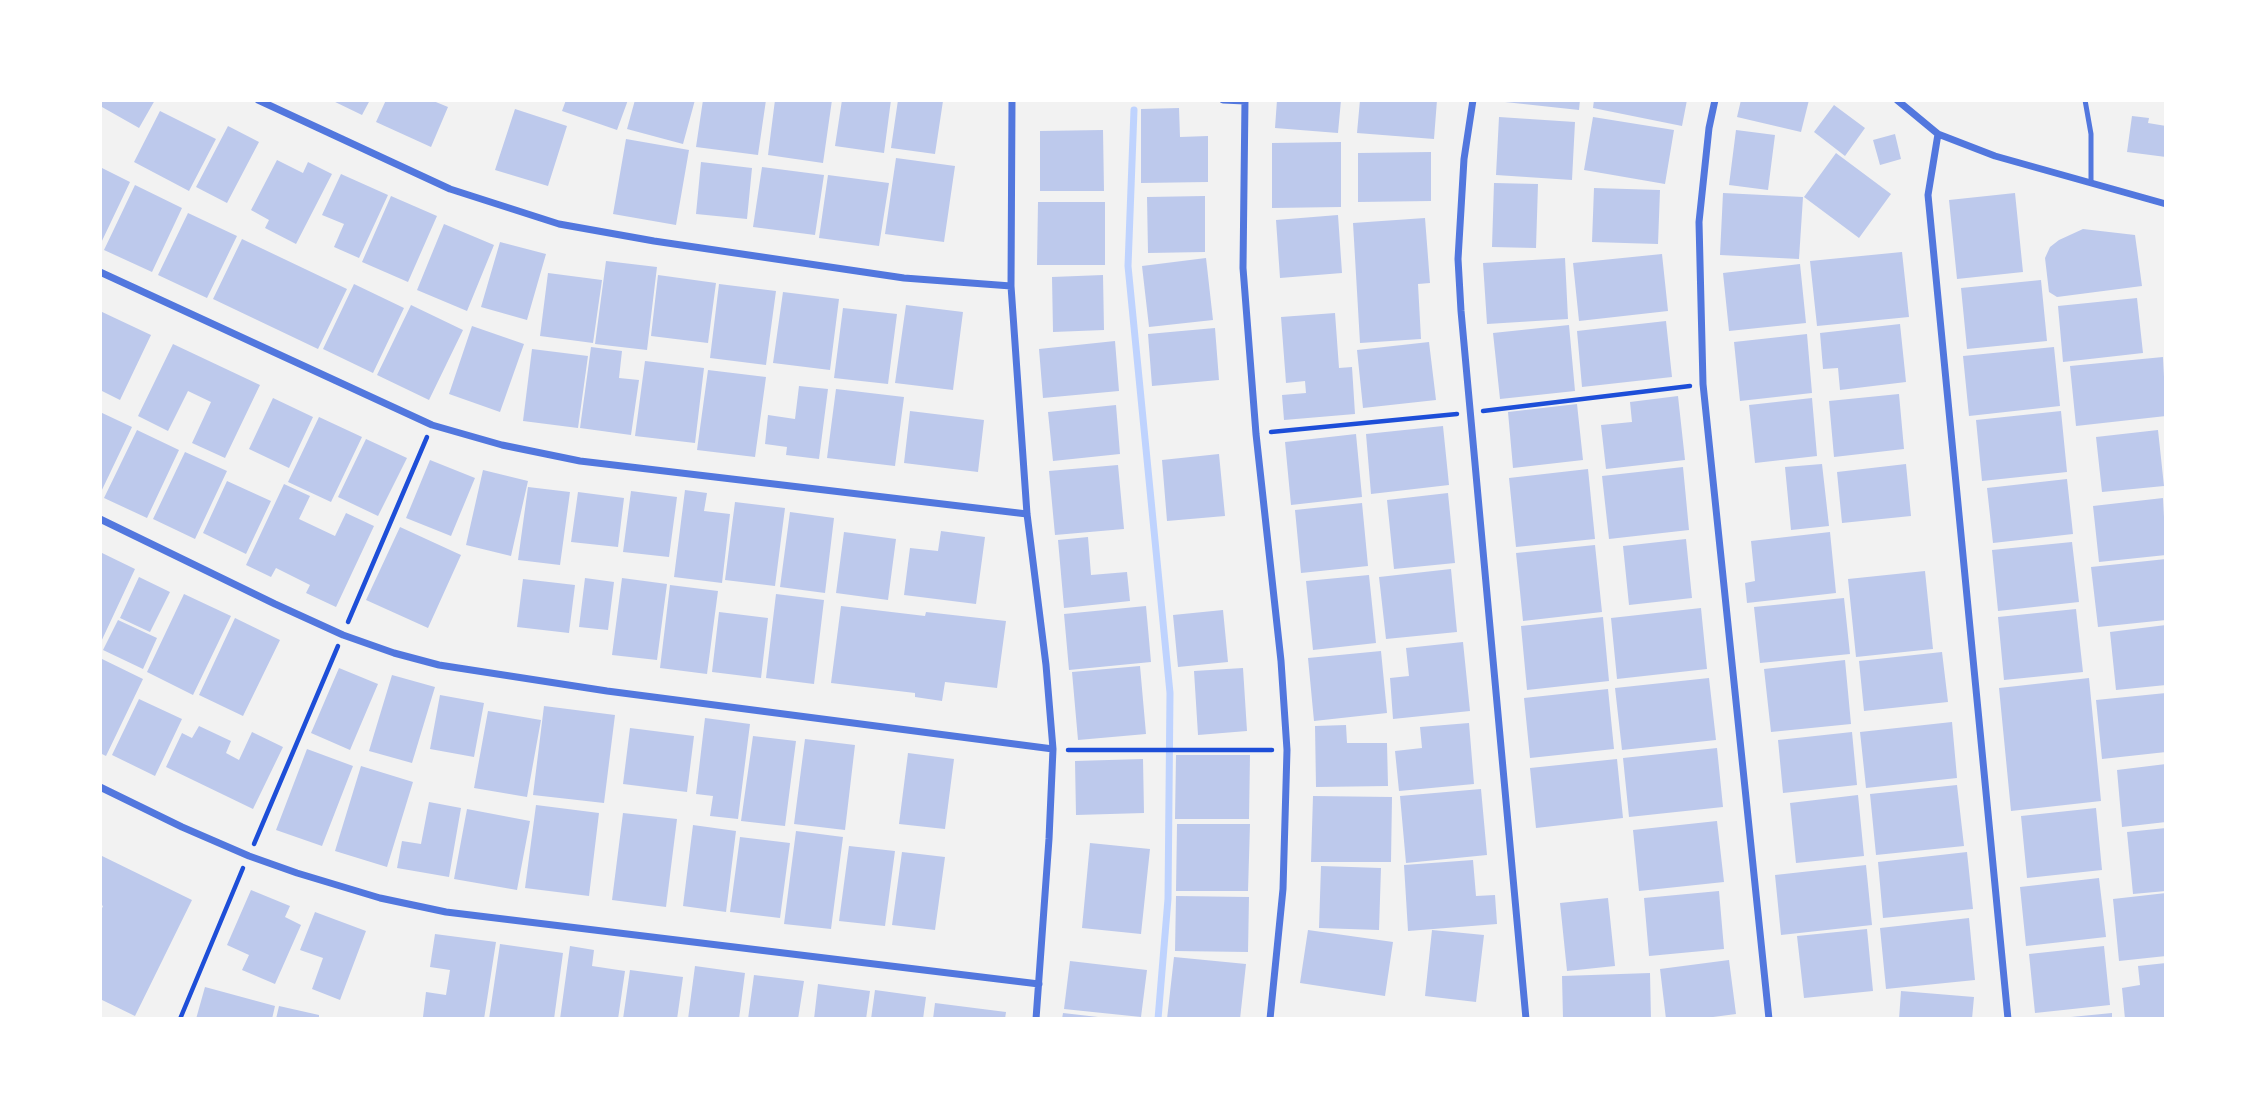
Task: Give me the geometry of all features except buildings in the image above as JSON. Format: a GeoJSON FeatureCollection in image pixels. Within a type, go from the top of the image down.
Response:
{"type":"FeatureCollection","features":[{"type":"Feature","properties":{"kind":"street"},"geometry":{"type":"LineString","coordinates":[[258,100],[450,189],[559,224],[654,241],[904,278],[1011,286]]}},
{"type":"Feature","properties":{"kind":"street"},"geometry":{"type":"LineString","coordinates":[[1012,100],[1011,286],[1027,514],[1046,665],[1053,749],[1036,1019]]}},
{"type":"Feature","properties":{"kind":"street"},"geometry":{"type":"LineString","coordinates":[[1223,100],[1245,101],[1243,268],[1256,434],[1281,662],[1287,750],[1283,889],[1270,1019]]}},
{"type":"Feature","properties":{"kind":"street"},"geometry":{"type":"LineString","coordinates":[[1473,100],[1464,159],[1458,259],[1526,1019]]}},
{"type":"Feature","properties":{"kind":"street"},"geometry":{"type":"LineString","coordinates":[[1715,100],[1709,128],[1699,222],[1703,384],[1769,1019]]}},
{"type":"Feature","properties":{"kind":"street"},"geometry":{"type":"LineString","coordinates":[[1897,100],[1938,134],[1995,156],[2166,206]]}},
{"type":"Feature","properties":{"kind":"street"},"geometry":{"type":"LineString","coordinates":[[1938,134],[1928,195],[2008,1019]]}},
{"type":"Feature","properties":{"kind":"street"},"geometry":{"type":"LineString","coordinates":[[100,272],[432,425],[502,445],[580,461],[1027,514]]}},
{"type":"Feature","properties":{"kind":"street"},"geometry":{"type":"LineString","coordinates":[[100,519],[343,635],[439,665],[621,693],[1053,749]]}},
{"type":"Feature","properties":{"kind":"street"},"geometry":{"type":"LineString","coordinates":[[100,787],[249,856],[338,886],[446,912],[1039,984]]}},
{"type":"Feature","properties":{"kind":"lane"},"geometry":{"type":"LineString","coordinates":[[2085,100],[2091,134],[2091,183]]}},
{"type":"Feature","properties":{"kind":"path"},"geometry":{"type":"LineString","coordinates":[[1053,749],[1287,750]]}},
{"type":"Feature","properties":{"kind":"path"},"geometry":{"type":"LineString","coordinates":[[180,1019],[249,856]]}},
{"type":"Feature","properties":{"kind":"waterway"},"geometry":{"type":"LineString","coordinates":[[1134,110],[1128,266],[1170,693],[1168,899],[1158,1019]]}}]}
